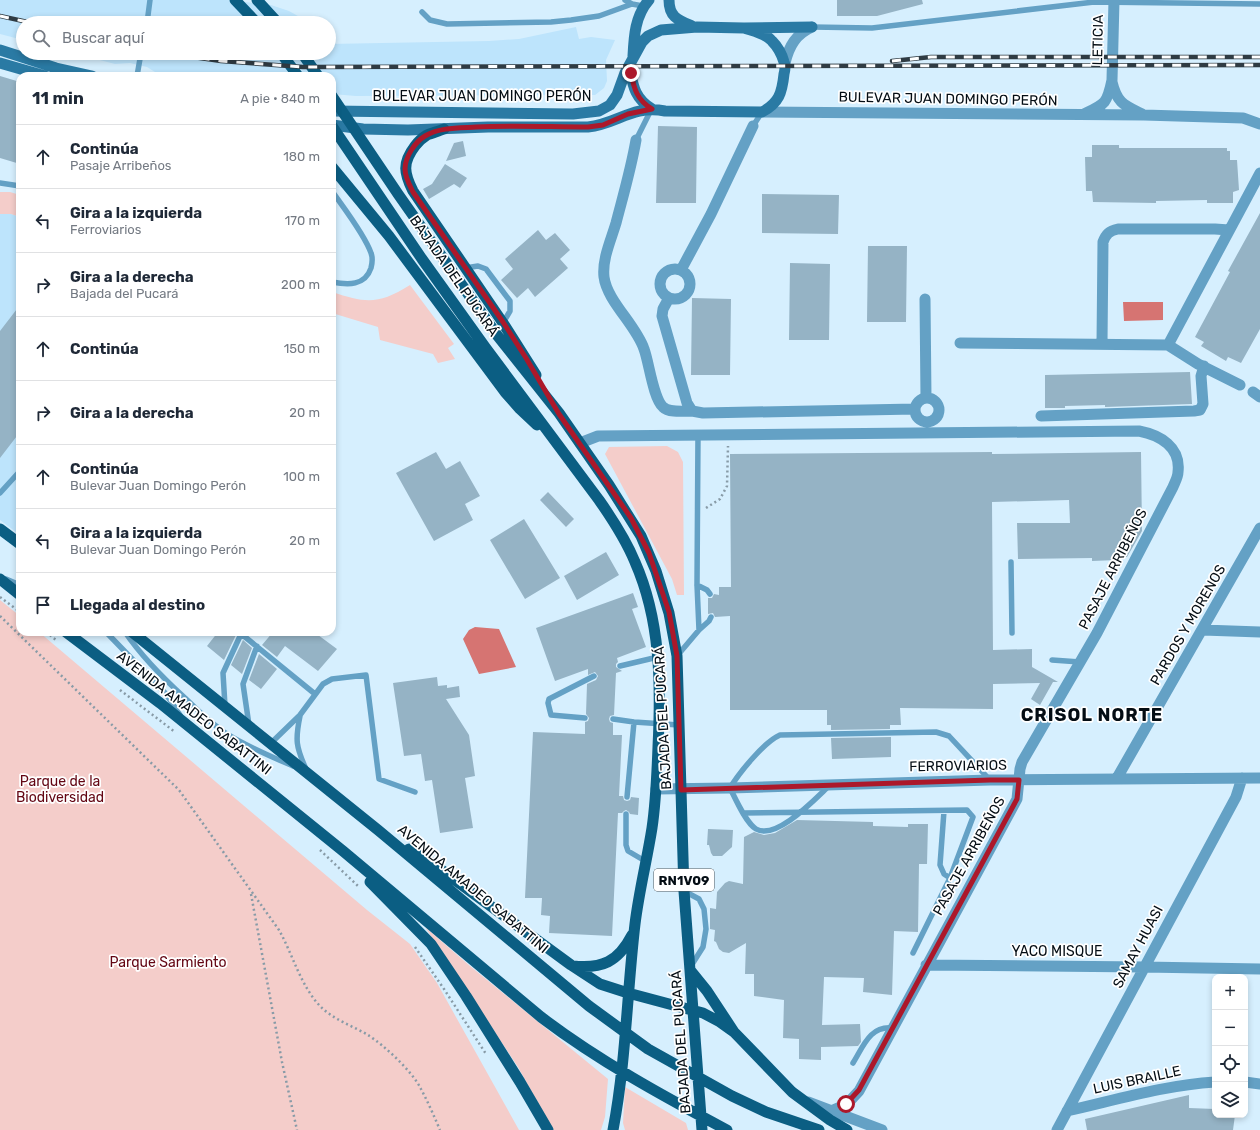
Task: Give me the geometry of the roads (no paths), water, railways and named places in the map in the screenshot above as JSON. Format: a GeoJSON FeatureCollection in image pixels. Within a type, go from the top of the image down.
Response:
{"type":"FeatureCollection","features":[{"type":"Feature","properties":{"kind":"main road"},"geometry":{"type":"LineString","coordinates":[[235,0],[250,16]]}},
{"type":"Feature","properties":{"kind":"main road"},"geometry":{"type":"LineString","coordinates":[[256,0],[271,16]]}},
{"type":"Feature","properties":{"kind":"main road"},"geometry":{"type":"LineString","coordinates":[[669,0],[669,7],[674,16],[680,21],[697,27]]}},
{"type":"Feature","properties":{"kind":"main road"},"geometry":{"type":"LineString","coordinates":[[646,3],[638,18],[631,62],[636,94],[645,105],[652,109]]}},
{"type":"Feature","properties":{"kind":"main road"},"geometry":{"type":"LineString","coordinates":[[631,62],[642,42],[648,36],[661,30],[697,27],[812,27]]}},
{"type":"Feature","properties":{"kind":"main road"},"geometry":{"type":"LineString","coordinates":[[744,28],[757,32],[772,41],[785,63],[783,83],[779,97],[769,108],[762,112]]}},
{"type":"Feature","properties":{"kind":"main road"},"geometry":{"type":"LineString","coordinates":[[0,50],[16,55]]}},
{"type":"Feature","properties":{"kind":"main road"},"geometry":{"type":"LineString","coordinates":[[31,60],[74,72]]}},
{"type":"Feature","properties":{"kind":"main road"},"geometry":{"type":"LineString","coordinates":[[286,60],[295,72]]}},
{"type":"Feature","properties":{"kind":"main road"},"geometry":{"type":"LineString","coordinates":[[307,60],[315,72]]}},
{"type":"Feature","properties":{"kind":"main road","name":"BULEVAR JUAN DOMINGO PERÓN"},"geometry":{"type":"LineString","coordinates":[[336,111],[573,114],[593,112],[605,108],[614,100],[631,62]]}},
{"type":"Feature","properties":{"kind":"main road"},"geometry":{"type":"LineString","coordinates":[[0,63],[31,72]]}},
{"type":"Feature","properties":{"kind":"main road","name":"BAJADA DEL PUCARÁ"},"geometry":{"type":"LineString","coordinates":[[336,102],[398,194],[497,335],[580,443],[631,518],[649,553],[669,612],[677,656],[684,891],[702,1130]]}},
{"type":"Feature","properties":{"kind":"main road","name":"BULEVAR JUAN DOMINGO PERÓN"},"geometry":{"type":"LineString","coordinates":[[336,126],[371,129],[588,127],[603,125],[628,114],[652,109],[665,111],[762,112]]}},
{"type":"Feature","properties":{"kind":"main road"},"geometry":{"type":"LineString","coordinates":[[444,129],[426,135],[419,141],[407,159],[405,169],[407,180],[413,192],[464,268],[503,322],[559,414]]}},
{"type":"Feature","properties":{"kind":"main road","name":"BAJADA DEL PUCARÁ"},"geometry":{"type":"LineString","coordinates":[[336,132],[485,347],[600,500],[616,524],[636,563],[648,599],[654,622],[658,657],[659,724],[656,789],[652,830],[638,900],[634,931],[624,1058],[614,1130]]}},
{"type":"Feature","properties":{"kind":"main road"},"geometry":{"type":"LineString","coordinates":[[336,171],[389,236],[505,392],[520,409],[559,446]]}},
{"type":"Feature","properties":{"kind":"main road"},"geometry":{"type":"LineString","coordinates":[[0,528],[16,541]]}},
{"type":"Feature","properties":{"kind":"main road"},"geometry":{"type":"LineString","coordinates":[[0,578],[16,592]]}},
{"type":"Feature","properties":{"kind":"main road","name":"AVENIDA AMADEO SABATTINI"},"geometry":{"type":"LineString","coordinates":[[71,636],[187,725],[343,851],[541,1017],[567,1037],[661,1095],[727,1130]]}},
{"type":"Feature","properties":{"kind":"main road","name":"AVENIDA AMADEO SABATTINI"},"geometry":{"type":"LineString","coordinates":[[137,636],[378,830],[589,1006],[648,1049],[732,1096],[766,1112],[819,1130]]}},
{"type":"Feature","properties":{"kind":"main road"},"geometry":{"type":"LineString","coordinates":[[378,830],[436,866],[571,966],[600,984],[693,1010],[709,1016],[734,1032]]}},
{"type":"Feature","properties":{"kind":"main road"},"geometry":{"type":"LineString","coordinates":[[343,851],[360,872],[431,944],[504,1056],[548,1130]]}},
{"type":"Feature","properties":{"kind":"main road"},"geometry":{"type":"LineString","coordinates":[[571,966],[601,966],[621,954],[634,931]]}},
{"type":"Feature","properties":{"kind":"main road"},"geometry":{"type":"LineString","coordinates":[[690,969],[734,1032],[792,1092],[846,1130]]}},
{"type":"Feature","properties":{"kind":"main road","name":"RN1V09"},"geometry":{"type":"LineString","coordinates":[[618,1130],[619,1097]]}},
{"type":"Feature","properties":{"kind":"street","name":"LETICIA"},"geometry":{"type":"LineString","coordinates":[[1082,115],[1102,105],[1107,100],[1112,80],[1114,1]]}},
{"type":"Feature","properties":{"kind":"street"},"geometry":{"type":"LineString","coordinates":[[785,63],[788,52],[794,40],[804,30],[812,27]]}},
{"type":"Feature","properties":{"kind":"street","name":"LETICIA"},"geometry":{"type":"LineString","coordinates":[[1112,80],[1119,101],[1125,106],[1144,115]]}},
{"type":"Feature","properties":{"kind":"street","name":"BULEVAR JUAN DOMINGO PERÓN"},"geometry":{"type":"LineString","coordinates":[[762,112],[1144,115],[1243,118],[1260,124]]}},
{"type":"Feature","properties":{"kind":"street"},"geometry":{"type":"LineString","coordinates":[[681,270],[711,214],[753,126]]}},
{"type":"Feature","properties":{"kind":"street"},"geometry":{"type":"LineString","coordinates":[[636,140],[631,169],[606,259],[604,277],[609,291],[640,338],[657,398],[663,407],[670,410],[703,413],[915,409]]}},
{"type":"Feature","properties":{"kind":"street"},"geometry":{"type":"LineString","coordinates":[[1168,345],[1259,177]]}},
{"type":"Feature","properties":{"kind":"street"},"geometry":{"type":"LineString","coordinates":[[1102,344],[1103,242],[1106,235],[1111,231],[1118,229],[1229,230]]}},
{"type":"Feature","properties":{"kind":"street"},"geometry":{"type":"LineString","coordinates":[[676,269],[681,270],[688,276],[690,285],[689,290],[683,297],[674,299],[669,298],[662,291],[661,280],[666,272],[676,269]]}},
{"type":"Feature","properties":{"kind":"street"},"geometry":{"type":"LineString","coordinates":[[669,298],[662,309],[662,316],[687,403],[692,411]]}},
{"type":"Feature","properties":{"kind":"street"},"geometry":{"type":"LineString","coordinates":[[925,299],[926,398]]}},
{"type":"Feature","properties":{"kind":"street"},"geometry":{"type":"LineString","coordinates":[[960,343],[1168,345],[1240,385]]}},
{"type":"Feature","properties":{"kind":"street"},"geometry":{"type":"LineString","coordinates":[[1041,416],[1200,410],[1203,404],[1201,376],[1204,366]]}},
{"type":"Feature","properties":{"kind":"street"},"geometry":{"type":"LineString","coordinates":[[926,398],[933,400],[939,410],[936,418],[930,422],[922,422],[916,416],[915,409],[918,402],[926,398]]}},
{"type":"Feature","properties":{"kind":"street","name":"PASAJE ARRIBEÑOS"},"geometry":{"type":"LineString","coordinates":[[698,435],[1139,431],[1153,434],[1166,442],[1174,451],[1178,461],[1178,473],[1173,487],[1098,633],[1022,762],[1017,799],[859,1090],[846,1104],[831,1111]]}},
{"type":"Feature","properties":{"kind":"street"},"geometry":{"type":"LineString","coordinates":[[580,443],[598,436],[698,435]]}},
{"type":"Feature","properties":{"kind":"street","name":"PARDOS Y MORENOS"},"geometry":{"type":"LineString","coordinates":[[1117,778],[1260,528]]}},
{"type":"Feature","properties":{"kind":"street"},"geometry":{"type":"LineString","coordinates":[[1202,630],[1260,632]]}},
{"type":"Feature","properties":{"kind":"street","name":"SAMAY HUASI"},"geometry":{"type":"LineString","coordinates":[[1057,1130],[1236,797],[1242,778]]}},
{"type":"Feature","properties":{"kind":"street","name":"FERROVIARIOS"},"geometry":{"type":"LineString","coordinates":[[656,789],[681,790],[990,780],[1260,778]]}},
{"type":"Feature","properties":{"kind":"street","name":"YACO MISQUE"},"geometry":{"type":"LineString","coordinates":[[926,965],[1144,966],[1260,969]]}},
{"type":"Feature","properties":{"kind":"street","name":"LUIS BRAILLE"},"geometry":{"type":"LineString","coordinates":[[1067,1111],[1172,1087],[1195,1083],[1212,1082]]}},
{"type":"Feature","properties":{"kind":"street"},"geometry":{"type":"LineString","coordinates":[[1248,1082],[1260,1084]]}},
{"type":"Feature","properties":{"kind":"street"},"geometry":{"type":"LineString","coordinates":[[802,1100],[882,1130]]}},
{"type":"Feature","properties":{"kind":"lane"},"geometry":{"type":"LineString","coordinates":[[148,16],[150,0]]}},
{"type":"Feature","properties":{"kind":"lane"},"geometry":{"type":"LineString","coordinates":[[625,0],[632,4]]}},
{"type":"Feature","properties":{"kind":"lane"},"geometry":{"type":"LineString","coordinates":[[812,27],[872,28],[1094,2],[1114,1],[1260,4]]}},
{"type":"Feature","properties":{"kind":"lane"},"geometry":{"type":"LineString","coordinates":[[422,12],[430,20],[447,24],[550,22],[599,16],[632,4],[646,3]]}},
{"type":"Feature","properties":{"kind":"lane"},"geometry":{"type":"LineString","coordinates":[[138,72],[140,60]]}},
{"type":"Feature","properties":{"kind":"lane"},"geometry":{"type":"LineString","coordinates":[[636,140],[652,109]]}},
{"type":"Feature","properties":{"kind":"lane"},"geometry":{"type":"LineString","coordinates":[[753,126],[762,112]]}},
{"type":"Feature","properties":{"kind":"lane"},"geometry":{"type":"LineString","coordinates":[[0,183],[16,185]]}},
{"type":"Feature","properties":{"kind":"lane"},"geometry":{"type":"LineString","coordinates":[[336,196],[372,254],[372,266],[365,279],[357,283],[348,284],[336,282]]}},
{"type":"Feature","properties":{"kind":"lane"},"geometry":{"type":"LineString","coordinates":[[464,268],[478,266],[486,269],[510,301],[510,312],[503,322]]}},
{"type":"Feature","properties":{"kind":"lane"},"geometry":{"type":"LineString","coordinates":[[698,435],[697,585],[699,630]]}},
{"type":"Feature","properties":{"kind":"lane"},"geometry":{"type":"LineString","coordinates":[[0,493],[16,475]]}},
{"type":"Feature","properties":{"kind":"lane"},"geometry":{"type":"LineString","coordinates":[[1011,562],[1012,632]]}},
{"type":"Feature","properties":{"kind":"lane"},"geometry":{"type":"LineString","coordinates":[[0,578],[16,584]]}},
{"type":"Feature","properties":{"kind":"lane"},"geometry":{"type":"LineString","coordinates":[[697,585],[710,594]]}},
{"type":"Feature","properties":{"kind":"lane"},"geometry":{"type":"LineString","coordinates":[[677,656],[711,617]]}},
{"type":"Feature","properties":{"kind":"lane"},"geometry":{"type":"LineString","coordinates":[[110,636],[166,694],[187,725]]}},
{"type":"Feature","properties":{"kind":"lane"},"geometry":{"type":"LineString","coordinates":[[128,636],[136,649],[168,682],[202,714],[224,732],[251,747],[308,773]]}},
{"type":"Feature","properties":{"kind":"lane"},"geometry":{"type":"LineString","coordinates":[[225,706],[224,673],[239,636]]}},
{"type":"Feature","properties":{"kind":"lane"},"geometry":{"type":"LineString","coordinates":[[244,636],[315,694]]}},
{"type":"Feature","properties":{"kind":"lane"},"geometry":{"type":"LineString","coordinates":[[249,726],[243,684],[257,646]]}},
{"type":"Feature","properties":{"kind":"lane"},"geometry":{"type":"LineString","coordinates":[[620,666],[658,657]]}},
{"type":"Feature","properties":{"kind":"lane"},"geometry":{"type":"LineString","coordinates":[[1052,660],[1080,662]]}},
{"type":"Feature","properties":{"kind":"lane"},"geometry":{"type":"LineString","coordinates":[[270,744],[300,715],[323,684],[332,679],[366,675],[379,779],[415,792]]}},
{"type":"Feature","properties":{"kind":"lane"},"geometry":{"type":"LineString","coordinates":[[586,718],[551,715],[548,703],[550,699],[594,676]]}},
{"type":"Feature","properties":{"kind":"lane"},"geometry":{"type":"LineString","coordinates":[[300,715],[297,730],[298,752],[308,773]]}},
{"type":"Feature","properties":{"kind":"lane"},"geometry":{"type":"LineString","coordinates":[[613,719],[680,725]]}},
{"type":"Feature","properties":{"kind":"lane"},"geometry":{"type":"LineString","coordinates":[[627,797],[634,722]]}},
{"type":"Feature","properties":{"kind":"lane"},"geometry":{"type":"LineString","coordinates":[[830,785],[809,805],[779,828],[763,831],[757,830],[751,825],[730,788],[736,778],[769,741],[780,735],[936,732],[949,736],[990,780]]}},
{"type":"Feature","properties":{"kind":"lane"},"geometry":{"type":"LineString","coordinates":[[744,813],[967,810],[973,817],[950,878],[913,953]]}},
{"type":"Feature","properties":{"kind":"lane"},"geometry":{"type":"LineString","coordinates":[[944,811],[940,866],[944,874],[950,878]]}},
{"type":"Feature","properties":{"kind":"lane"},"geometry":{"type":"LineString","coordinates":[[626,814],[626,845],[628,851],[646,861]]}},
{"type":"Feature","properties":{"kind":"lane"},"geometry":{"type":"LineString","coordinates":[[684,891],[699,899],[702,903],[706,924],[702,950],[690,969]]}},
{"type":"Feature","properties":{"kind":"lane"},"geometry":{"type":"LineString","coordinates":[[853,1063],[872,1033],[881,1028],[892,1028]]}},
{"type":"Feature","properties":{"kind":"railway"},"geometry":{"type":"LineString","coordinates":[[0,16],[16,20]]}},
{"type":"Feature","properties":{"kind":"railway"},"geometry":{"type":"LineString","coordinates":[[892,61],[931,57],[1260,57]]}},
{"type":"Feature","properties":{"kind":"railway"},"geometry":{"type":"LineString","coordinates":[[214,60],[303,67],[1260,65]]}},
{"type":"Feature","properties":{"kind":"district","name":"CRISOL NORTE"},"geometry":{"type":"Point","coordinates":[1092,715]}},
{"type":"Feature","properties":{"kind":"park label","name":"Parque de la Biodiversidad"},"geometry":{"type":"Point","coordinates":[60,790]}},
{"type":"Feature","properties":{"kind":"park label","name":"Parque Sarmiento"},"geometry":{"type":"Point","coordinates":[168,962]}}]}
